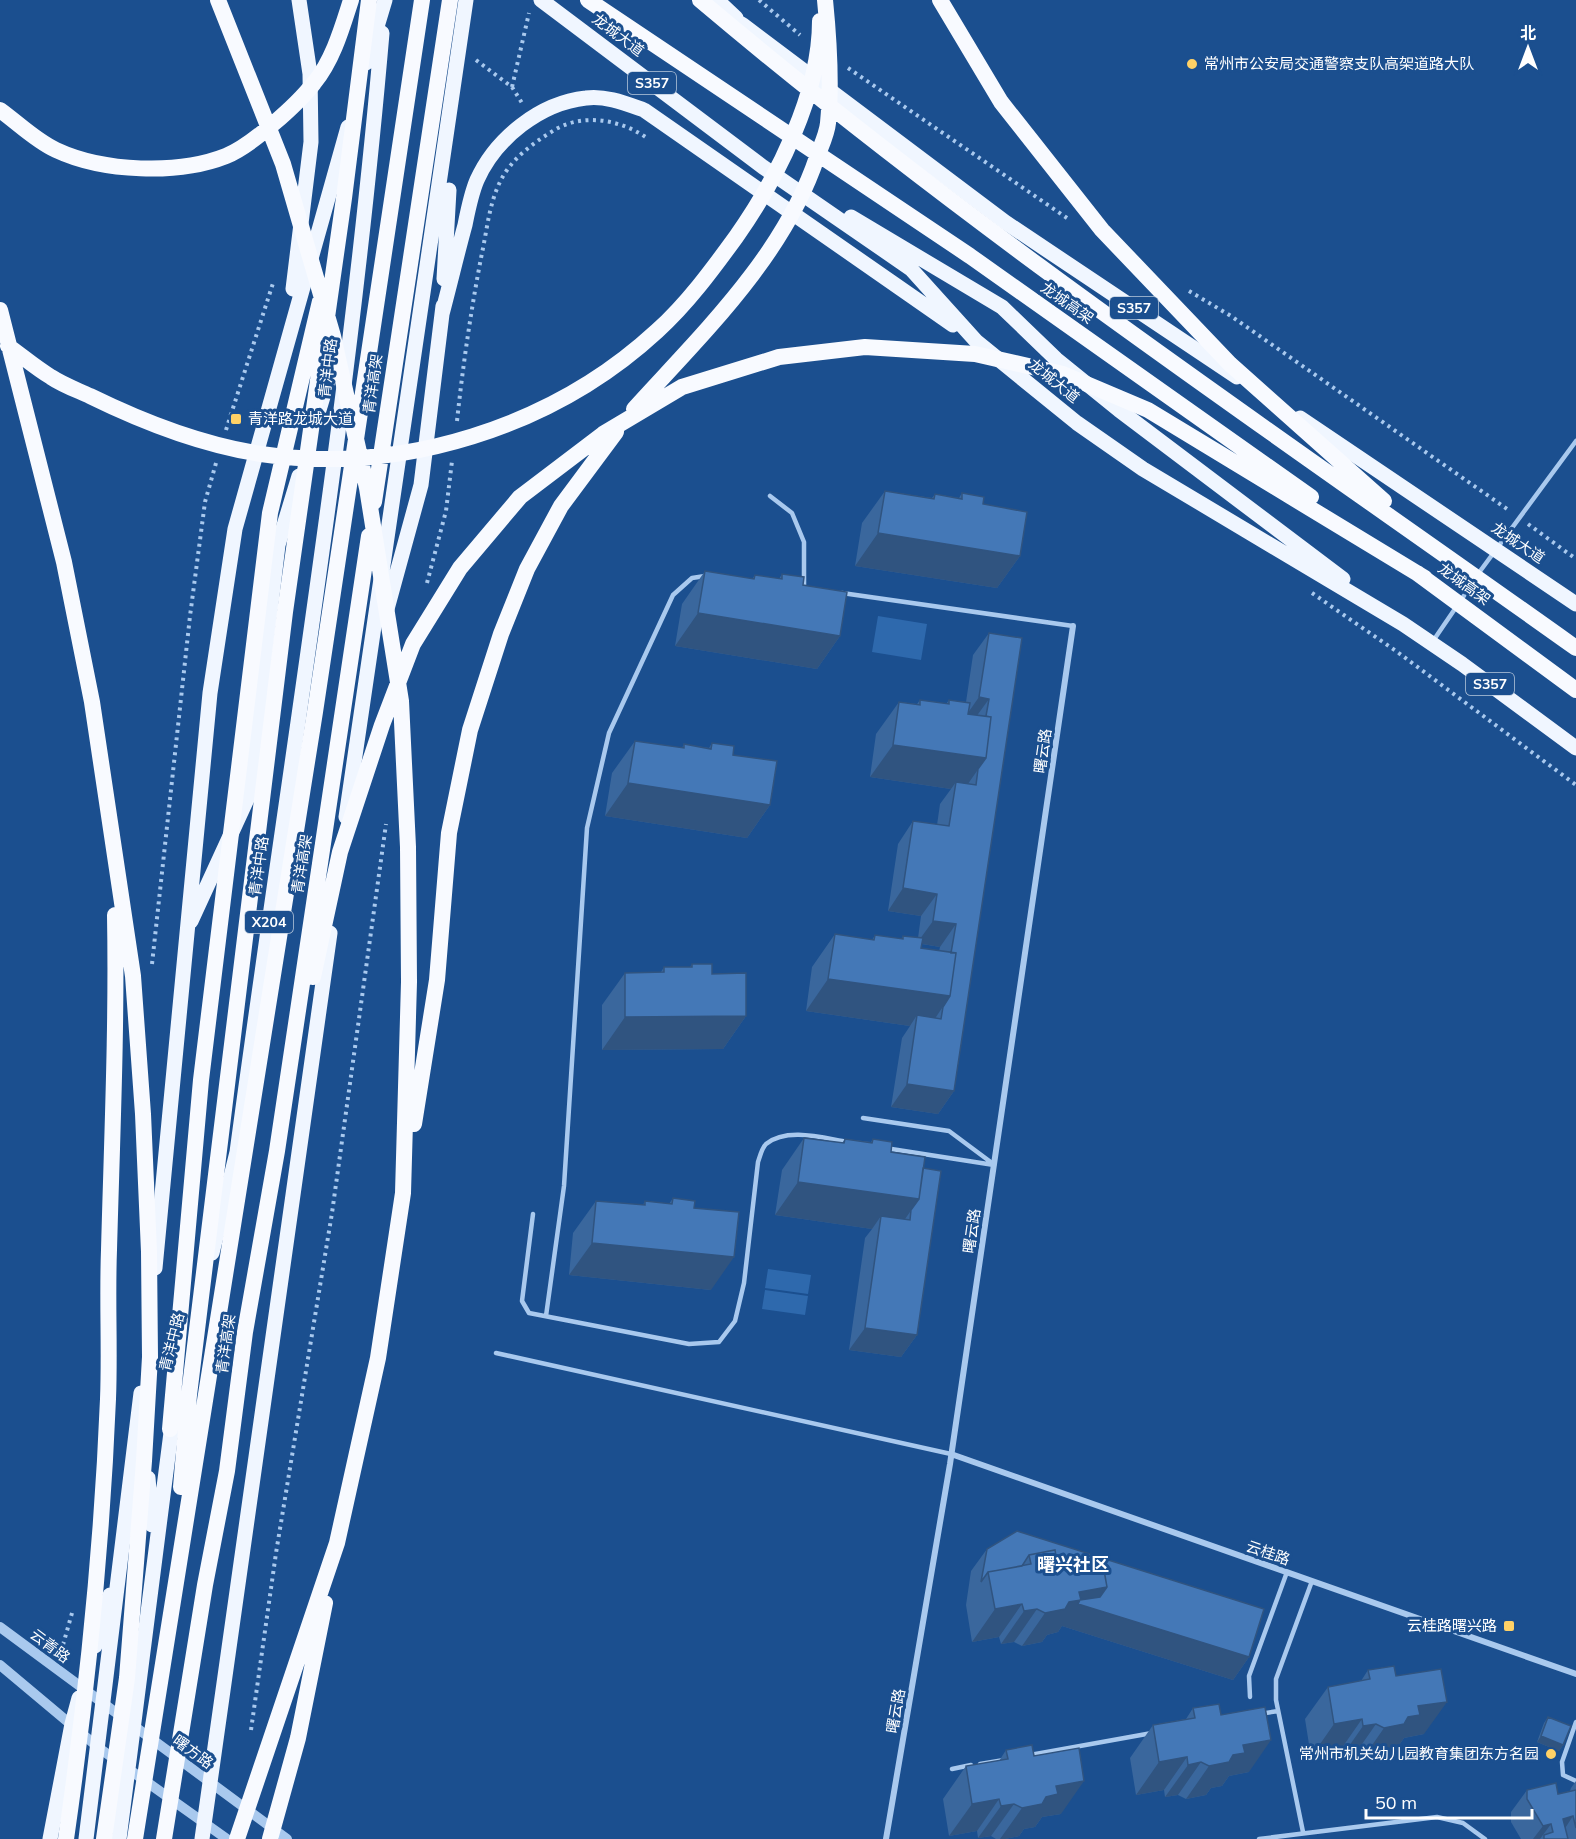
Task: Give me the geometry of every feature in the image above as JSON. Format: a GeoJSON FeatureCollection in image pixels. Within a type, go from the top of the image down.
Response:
{"type":"FeatureCollection","features":[{"type":"Feature","properties":{"kind":"highway"},"geometry":{"type":"LineString","coordinates":[[218,0],[282,164],[333,336],[367,488],[401,701],[408,847],[409,982],[403,1193]]}},
{"type":"Feature","properties":{"kind":"highway"},"geometry":{"type":"LineString","coordinates":[[0,110],[56,150],[117,167],[167,170],[227,156],[281,118],[315,82],[338,40],[351,0]]}},
{"type":"Feature","properties":{"kind":"highway"},"geometry":{"type":"LineString","coordinates":[[170,1620],[189,1395],[285,612],[344,198],[369,0]]}},
{"type":"Feature","properties":{"kind":"highway","name":"青洋高架"},"geometry":{"type":"LineString","coordinates":[[135,1839],[315,712],[422,0]]}},
{"type":"Feature","properties":{"kind":"highway","name":"青洋高架"},"geometry":{"type":"LineString","coordinates":[[164,1839],[205,1585],[227,1471],[245,1332],[276,1150],[450,0]]}},
{"type":"Feature","properties":{"kind":"highway","name":"龙城高架"},"geometry":{"type":"LineString","coordinates":[[588,0],[970,256],[1425,578],[1576,690]]}},
{"type":"Feature","properties":{"kind":"highway","name":"龙城高架"},"geometry":{"type":"LineString","coordinates":[[700,0],[779,66],[990,231],[1576,648]]}},
{"type":"Feature","properties":{"kind":"highway"},"geometry":{"type":"LineString","coordinates":[[0,340],[52,378],[118,410],[194,438],[262,454],[331,458],[403,452],[473,437],[532,415],[597,377],[657,332],[710,274],[750,216],[785,154],[811,83],[820,29],[820,0]]}},
{"type":"Feature","properties":{"kind":"highway"},"geometry":{"type":"LineString","coordinates":[[270,1839],[298,1738],[337,1543],[378,1358],[437,980],[449,833],[470,730],[501,634],[527,569],[561,506],[624,420],[697,339],[761,262],[789,218],[812,172],[828,125],[830,43],[825,0]]}},
{"type":"Feature","properties":{"kind":"highway"},"geometry":{"type":"LineString","coordinates":[[940,0],[1001,102],[1102,230],[1230,364],[1446,555]]}},
{"type":"Feature","properties":{"kind":"highway"},"geometry":{"type":"LineString","coordinates":[[170,1429],[201,1080],[270,513],[344,198]]}},
{"type":"Feature","properties":{"kind":"highway"},"geometry":{"type":"LineString","coordinates":[[0,310],[64,562],[92,702],[133,976],[143,1114],[149,1252],[150,1357],[127,1678],[104,1839]]}},
{"type":"Feature","properties":{"kind":"highway"},"geometry":{"type":"LineString","coordinates":[[276,1150],[340,852],[382,725],[413,644],[460,568],[520,497],[603,435],[682,387],[779,357],[865,347],[975,354],[1063,374],[1148,410],[1425,578]]}},
{"type":"Feature","properties":{"kind":"highway"},"geometry":{"type":"LineString","coordinates":[[66,1839],[85,1708],[108,1398],[116,1005],[115,848]]}},
{"type":"Feature","properties":{"kind":"highway"},"geometry":{"type":"LineString","coordinates":[[237,1839],[337,1543]]}},
{"type":"Feature","properties":{"kind":"main road"},"geometry":{"type":"LineString","coordinates":[[282,355],[299,247],[311,142],[310,74],[299,0]]}},
{"type":"Feature","properties":{"kind":"main road"},"geometry":{"type":"LineString","coordinates":[[86,1839],[99,1748],[159,1232],[210,693],[235,529],[282,355],[385,0]]}},
{"type":"Feature","properties":{"kind":"main road","name":"青洋中路"},"geometry":{"type":"LineString","coordinates":[[119,1839],[130,1771],[170,1429],[237,1152],[333,479],[372,144],[385,0]]}},
{"type":"Feature","properties":{"kind":"main road"},"geometry":{"type":"LineString","coordinates":[[204,1834],[287,1224],[466,0]]}},
{"type":"Feature","properties":{"kind":"main road","name":"龙城大道"},"geometry":{"type":"LineString","coordinates":[[541,0],[763,166],[911,269],[976,341],[1077,423],[1143,469],[1403,624],[1576,748]]}},
{"type":"Feature","properties":{"kind":"main road","name":"龙城大道"},"geometry":{"type":"LineString","coordinates":[[700,0],[743,25],[1005,222],[1576,604]]}},
{"type":"Feature","properties":{"kind":"main road"},"geometry":{"type":"LineString","coordinates":[[717,0],[743,25]]}},
{"type":"Feature","properties":{"kind":"main road"},"geometry":{"type":"LineString","coordinates":[[442,314],[476,181],[489,157],[531,118],[557,104],[588,97],[617,101],[644,110],[976,341]]}},
{"type":"Feature","properties":{"kind":"main road"},"geometry":{"type":"LineString","coordinates":[[366,688],[421,485],[442,314],[453,99]]}},
{"type":"Feature","properties":{"kind":"main road"},"geometry":{"type":"LineString","coordinates":[[763,166],[1002,307],[1056,359],[1119,410],[1403,624]]}},
{"type":"Feature","properties":{"kind":"main road"},"geometry":{"type":"LineString","coordinates":[[186,932],[248,797],[278,545],[355,292]]}},
{"type":"Feature","properties":{"kind":"main road"},"geometry":{"type":"LineString","coordinates":[[140,1397],[155,1557]]}},
{"type":"Feature","properties":{"kind":"main road"},"geometry":{"type":"LineString","coordinates":[[50,1839],[72,1724],[122,1553]]}},
{"type":"Feature","properties":{"kind":"street","name":"曙云路"},"geometry":{"type":"LineString","coordinates":[[886,1839],[951,1455],[1074,626]]}},
{"type":"Feature","properties":{"kind":"street","name":"云桂路"},"geometry":{"type":"LineString","coordinates":[[951,1455],[1576,1674]]}},
{"type":"Feature","properties":{"kind":"street","name":"云青路"},"geometry":{"type":"LineString","coordinates":[[0,1628],[82,1689]]}},
{"type":"Feature","properties":{"kind":"street"},"geometry":{"type":"LineString","coordinates":[[0,1665],[204,1834],[227,1839]]}},
{"type":"Feature","properties":{"kind":"street","name":"曙方路"},"geometry":{"type":"LineString","coordinates":[[82,1689],[286,1839]]}},
{"type":"Feature","properties":{"kind":"lane"},"geometry":{"type":"LineString","coordinates":[[1431,643],[1496,549],[1576,441]]}},
{"type":"Feature","properties":{"kind":"lane"},"geometry":{"type":"LineString","coordinates":[[770,496],[792,513],[804,542],[804,588]]}},
{"type":"Feature","properties":{"kind":"lane"},"geometry":{"type":"LineString","coordinates":[[546,1316],[564,1186],[587,828],[609,733],[673,595],[692,578],[713,575]]}},
{"type":"Feature","properties":{"kind":"lane"},"geometry":{"type":"LineString","coordinates":[[792,586],[815,590]]}},
{"type":"Feature","properties":{"kind":"lane"},"geometry":{"type":"LineString","coordinates":[[839,593],[1074,626]]}},
{"type":"Feature","properties":{"kind":"lane"},"geometry":{"type":"LineString","coordinates":[[863,1118],[949,1131],[994,1165]]}},
{"type":"Feature","properties":{"kind":"lane"},"geometry":{"type":"LineString","coordinates":[[533,1214],[522,1301],[529,1313],[689,1344],[719,1342],[735,1322],[744,1283],[758,1162],[765,1145],[781,1137],[805,1135],[852,1143]]}},
{"type":"Feature","properties":{"kind":"lane"},"geometry":{"type":"LineString","coordinates":[[876,1146],[994,1165]]}},
{"type":"Feature","properties":{"kind":"lane"},"geometry":{"type":"LineString","coordinates":[[496,1353],[951,1455]]}},
{"type":"Feature","properties":{"kind":"lane"},"geometry":{"type":"LineString","coordinates":[[1250,1697],[1249,1676],[1287,1572]]}},
{"type":"Feature","properties":{"kind":"lane"},"geometry":{"type":"LineString","coordinates":[[1303,1832],[1278,1711],[1276,1679],[1312,1581]]}},
{"type":"Feature","properties":{"kind":"lane"},"geometry":{"type":"LineString","coordinates":[[1255,1715],[1278,1711]]}},
{"type":"Feature","properties":{"kind":"lane"},"geometry":{"type":"LineString","coordinates":[[1576,1722],[1562,1762],[1563,1775],[1576,1781]]}},
{"type":"Feature","properties":{"kind":"lane"},"geometry":{"type":"LineString","coordinates":[[1022,1756],[1162,1731]]}},
{"type":"Feature","properties":{"kind":"lane"},"geometry":{"type":"LineString","coordinates":[[952,1769],[1010,1758]]}},
{"type":"Feature","properties":{"kind":"lane"},"geometry":{"type":"LineString","coordinates":[[1259,1839],[1437,1817],[1463,1822],[1485,1839]]}},
{"type":"Feature","properties":{"kind":"path"},"geometry":{"type":"LineString","coordinates":[[455,430],[468,327],[496,189],[518,158],[543,137]]}},
{"type":"Feature","properties":{"kind":"path"},"geometry":{"type":"LineString","coordinates":[[425,589],[446,511],[453,453]]}},
{"type":"Feature","properties":{"kind":"path"},"geometry":{"type":"LineString","coordinates":[[251,1737],[276,1553],[332,1213],[387,818]]}},
{"type":"Feature","properties":{"kind":"shaded area"},"geometry":{"type":"Polygon","coordinates":[[[878,616],[927,624],[921,660],[872,652],[878,616]]]}},
{"type":"Feature","properties":{"kind":"shaded area"},"geometry":{"type":"Polygon","coordinates":[[[768,1269],[811,1275],[808,1294],[765,1288],[768,1269]]]}},
{"type":"Feature","properties":{"kind":"shaded area"},"geometry":{"type":"Polygon","coordinates":[[[765,1290],[808,1296],[805,1315],[762,1309],[765,1290]]]}},
{"type":"Feature","properties":{"kind":"building"},"geometry":{"type":"Polygon","coordinates":[[[885,491],[934,499],[935,494],[962,499],[962,493],[984,497],[983,504],[1027,512],[1020,556],[878,533],[885,491]]]}},
{"type":"Feature","properties":{"kind":"building"},"geometry":{"type":"Polygon","coordinates":[[[705,571],[754,579],[755,575],[782,579],[782,574],[804,577],[803,585],[847,592],[840,636],[698,613],[705,571]]]}},
{"type":"Feature","properties":{"kind":"building"},"geometry":{"type":"Polygon","coordinates":[[[989,633],[1022,638],[954,1091],[907,1084],[917,1015],[941,1019],[943,1007],[950,996],[956,953],[951,953],[956,924],[933,921],[937,894],[903,888],[913,821],[949,826],[956,782],[976,785],[978,769],[986,758],[991,717],[986,716],[989,699],[979,697],[989,633]]]}},
{"type":"Feature","properties":{"kind":"building"},"geometry":{"type":"Polygon","coordinates":[[[920,700],[949,704],[949,700],[970,703],[968,714],[991,717],[986,758],[893,745],[899,702],[920,705],[920,700]]]}},
{"type":"Feature","properties":{"kind":"building"},"geometry":{"type":"Polygon","coordinates":[[[635,741],[684,748],[684,744],[711,749],[712,743],[734,746],[733,755],[777,761],[770,805],[628,783],[635,741]]]}},
{"type":"Feature","properties":{"kind":"building"},"geometry":{"type":"Polygon","coordinates":[[[835,934],[874,940],[875,935],[903,939],[903,936],[923,938],[921,948],[956,953],[950,996],[828,979],[835,934]]]}},
{"type":"Feature","properties":{"kind":"building"},"geometry":{"type":"Polygon","coordinates":[[[692,964],[712,964],[712,974],[746,973],[746,1016],[625,1017],[625,973],[664,972],[664,967],[692,967],[692,964]]]}},
{"type":"Feature","properties":{"kind":"building"},"geometry":{"type":"Polygon","coordinates":[[[804,1138],[844,1143],[845,1139],[872,1143],[873,1139],[892,1142],[891,1152],[925,1157],[919,1199],[798,1182],[804,1138]]]}},
{"type":"Feature","properties":{"kind":"building"},"geometry":{"type":"Polygon","coordinates":[[[923,1168],[941,1171],[917,1335],[865,1328],[881,1216],[910,1220],[911,1210],[919,1199],[923,1168]]]}},
{"type":"Feature","properties":{"kind":"building"},"geometry":{"type":"Polygon","coordinates":[[[673,1198],[695,1201],[694,1208],[739,1212],[734,1257],[592,1243],[596,1201],[645,1205],[645,1201],[672,1204],[673,1198]]]}},
{"type":"Feature","properties":{"kind":"building"},"geometry":{"type":"Polygon","coordinates":[[[1017,1531],[1093,1555],[1057,1562],[1055,1550],[1029,1555],[1022,1566],[988,1572],[981,1582],[987,1549],[1017,1531]]]}},
{"type":"Feature","properties":{"kind":"building"},"geometry":{"type":"Polygon","coordinates":[[[1055,1550],[1057,1562],[1101,1554],[1107,1587],[1079,1592],[1081,1600],[1069,1602],[1065,1609],[1045,1613],[1037,1609],[1024,1611],[1022,1604],[995,1609],[988,1572],[1031,1564],[1029,1555],[1055,1550]]]}},
{"type":"Feature","properties":{"kind":"building"},"geometry":{"type":"Polygon","coordinates":[[[1102,1558],[1264,1609],[1249,1657],[1078,1604],[1080,1600],[1100,1597],[1107,1587],[1102,1558]]]}},
{"type":"Feature","properties":{"kind":"building"},"geometry":{"type":"Polygon","coordinates":[[[1394,1666],[1396,1676],[1441,1669],[1447,1702],[1418,1706],[1420,1715],[1408,1717],[1404,1724],[1384,1728],[1376,1724],[1363,1726],[1362,1719],[1334,1724],[1328,1687],[1370,1679],[1368,1670],[1394,1666]]]}},
{"type":"Feature","properties":{"kind":"building"},"geometry":{"type":"Polygon","coordinates":[[[1219,1704],[1221,1715],[1265,1707],[1271,1740],[1243,1745],[1245,1753],[1233,1755],[1229,1762],[1209,1766],[1201,1762],[1188,1765],[1187,1757],[1159,1762],[1153,1725],[1195,1718],[1193,1708],[1219,1704]]]}},
{"type":"Feature","properties":{"kind":"building"},"geometry":{"type":"Polygon","coordinates":[[[1548,1717],[1571,1726],[1563,1745],[1541,1736],[1548,1717]]]}},
{"type":"Feature","properties":{"kind":"building"},"geometry":{"type":"Polygon","coordinates":[[[1032,1745],[1034,1756],[1079,1748],[1084,1781],[1056,1786],[1058,1794],[1046,1797],[1042,1804],[1022,1808],[1014,1804],[1001,1806],[999,1799],[972,1804],[966,1766],[1008,1759],[1006,1750],[1032,1745]]]}},
{"type":"Feature","properties":{"kind":"building"},"geometry":{"type":"Polygon","coordinates":[[[1556,1783],[1558,1794],[1576,1790],[1576,1828],[1573,1816],[1563,1819],[1568,1839],[1544,1839],[1544,1835],[1553,1832],[1551,1824],[1543,1826],[1527,1799],[1527,1790],[1556,1783]]]}},
{"type":"Feature","properties":{"kind":"place","name":"常州市公安局交通警察支队高架道路大队"},"geometry":{"type":"Point","coordinates":[1192,64]}},
{"type":"Feature","properties":{"kind":"place","name":"青洋路龙城大道"},"geometry":{"type":"Point","coordinates":[236,419]}},
{"type":"Feature","properties":{"kind":"place","name":"云桂路曙兴路"},"geometry":{"type":"Point","coordinates":[1509,1626]}},
{"type":"Feature","properties":{"kind":"place","name":"常州市机关幼儿园教育集团东方名园"},"geometry":{"type":"Point","coordinates":[1551,1754]}},
{"type":"Feature","properties":{"kind":"district","name":"曙兴社区"},"geometry":{"type":"Point","coordinates":[1073,1565]}}]}
